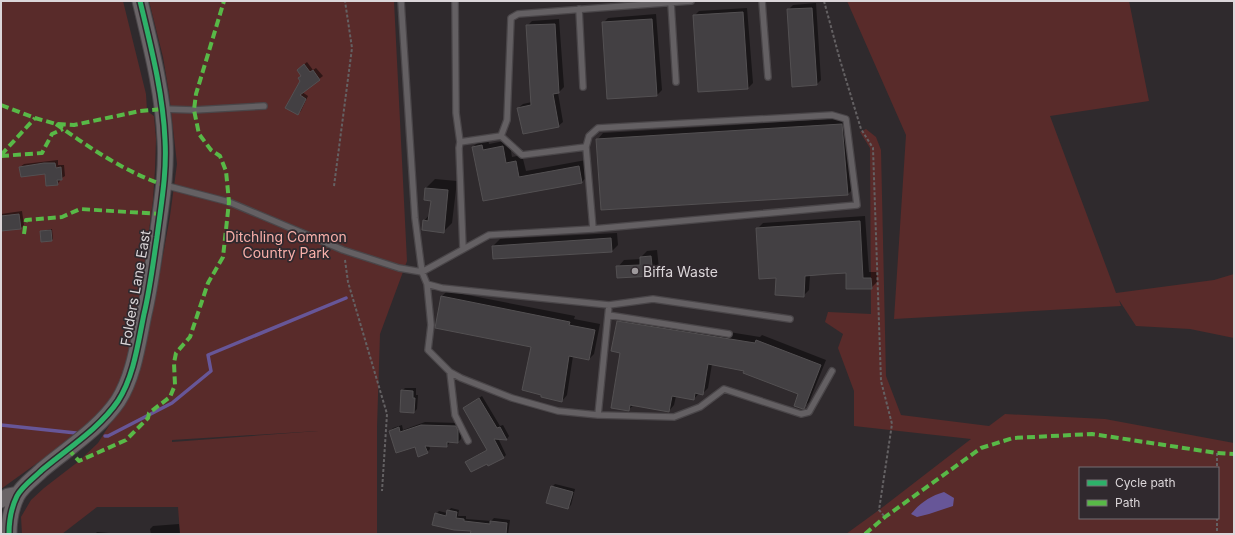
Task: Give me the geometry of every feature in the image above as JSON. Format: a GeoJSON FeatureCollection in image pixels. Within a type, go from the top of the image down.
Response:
{"type":"FeatureCollection","features":[{"type":"Feature","properties":{"kind":"street","name":"Folders Lane East"},"geometry":{"type":"LineString","coordinates":[[9,534],[10,515],[18,494],[28,483],[94,427],[108,413],[118,400],[126,384],[136,353],[147,299],[164,185],[165,141],[163,109],[158,77],[140,1]]}},
{"type":"Feature","properties":{"kind":"street"},"geometry":{"type":"LineString","coordinates":[[1,500],[8,496],[18,494]]}},
{"type":"Feature","properties":{"kind":"street"},"geometry":{"type":"LineString","coordinates":[[1,528],[9,534]]}},
{"type":"Feature","properties":{"kind":"lane"},"geometry":{"type":"LineString","coordinates":[[401,1],[415,218],[422,272],[427,284],[431,325],[428,350],[450,372],[461,378],[512,398],[558,411],[598,415],[674,417],[700,406],[724,389],[802,414],[809,412],[832,371]]}},
{"type":"Feature","properties":{"kind":"lane"},"geometry":{"type":"LineString","coordinates":[[456,1],[456,112],[460,142],[462,249]]}},
{"type":"Feature","properties":{"kind":"lane"},"geometry":{"type":"LineString","coordinates":[[502,136],[507,120],[511,18],[518,14],[692,1]]}},
{"type":"Feature","properties":{"kind":"lane"},"geometry":{"type":"LineString","coordinates":[[762,1],[768,77]]}},
{"type":"Feature","properties":{"kind":"lane"},"geometry":{"type":"LineString","coordinates":[[671,3],[676,82]]}},
{"type":"Feature","properties":{"kind":"lane"},"geometry":{"type":"LineString","coordinates":[[579,9],[583,87]]}},
{"type":"Feature","properties":{"kind":"lane"},"geometry":{"type":"LineString","coordinates":[[163,109],[194,110],[264,106]]}},
{"type":"Feature","properties":{"kind":"lane"},"geometry":{"type":"LineString","coordinates":[[164,185],[229,202],[343,250],[398,268],[422,272],[488,235],[593,229],[857,205],[846,118],[832,115],[598,128],[589,136],[586,147],[593,229]]}},
{"type":"Feature","properties":{"kind":"lane"},"geometry":{"type":"LineString","coordinates":[[460,142],[502,136]]}},
{"type":"Feature","properties":{"kind":"lane"},"geometry":{"type":"LineString","coordinates":[[502,136],[522,155],[586,147]]}},
{"type":"Feature","properties":{"kind":"lane"},"geometry":{"type":"LineString","coordinates":[[427,284],[442,288],[609,305],[653,299],[790,319]]}},
{"type":"Feature","properties":{"kind":"lane"},"geometry":{"type":"LineString","coordinates":[[598,415],[609,305]]}},
{"type":"Feature","properties":{"kind":"lane"},"geometry":{"type":"LineString","coordinates":[[608,315],[728,334]]}},
{"type":"Feature","properties":{"kind":"lane"},"geometry":{"type":"LineString","coordinates":[[450,372],[455,415],[468,442]]}},
{"type":"Feature","properties":{"kind":"path"},"geometry":{"type":"LineString","coordinates":[[334,186],[352,48],[345,1]]}},
{"type":"Feature","properties":{"kind":"path"},"geometry":{"type":"LineString","coordinates":[[824,1],[861,129],[873,148],[881,381],[892,424],[879,510],[884,517]]}},
{"type":"Feature","properties":{"kind":"path"},"geometry":{"type":"LineString","coordinates":[[343,250],[348,282],[387,414],[382,491]]}},
{"type":"Feature","properties":{"kind":"path"},"geometry":{"type":"LineString","coordinates":[[1217,453],[1217,467]]}},
{"type":"Feature","properties":{"kind":"path"},"geometry":{"type":"LineString","coordinates":[[1217,519],[1217,534]]}},
{"type":"Feature","properties":{"kind":"green space"},"geometry":{"type":"Polygon","coordinates":[[[1,1],[123,1],[146,94],[147,111],[154,116],[156,139],[153,200],[141,291],[130,351],[115,396],[102,411],[72,438],[1,489],[1,1]]]}},
{"type":"Feature","properties":{"kind":"green space","name":"Ditchling Common Country Park"},"geometry":{"type":"Polygon","coordinates":[[[149,1],[394,1],[407,261],[380,334],[377,427],[377,533],[379,534],[180,534],[178,507],[97,507],[62,534],[22,534],[21,517],[31,500],[79,461],[98,443],[127,397],[141,359],[153,311],[170,216],[177,164],[169,93],[163,57],[149,1]],[[318,431],[172,440],[172,442],[318,431]]]}},
{"type":"Feature","properties":{"kind":"green space"},"geometry":{"type":"Polygon","coordinates":[[[847,1],[1129,1],[1149,101],[1050,116],[1116,293],[1214,280],[1234,274],[1234,338],[1190,329],[1136,326],[1119,300],[1121,306],[894,319],[906,135],[847,1]]]}},
{"type":"Feature","properties":{"kind":"green space"},"geometry":{"type":"Polygon","coordinates":[[[866,129],[876,137],[881,150],[886,376],[901,415],[989,426],[1005,414],[1105,419],[1234,443],[1234,534],[846,534],[971,439],[854,426],[854,391],[838,348],[843,334],[825,322],[828,312],[871,314],[870,148],[860,132],[866,129]]]}},
{"type":"Feature","properties":{"kind":"shaded area"},"geometry":{"type":"Polygon","coordinates":[[[944,492],[954,498],[953,506],[917,517],[911,514],[926,500],[944,492]]]}},
{"type":"Feature","properties":{"kind":"building"},"geometry":{"type":"Polygon","coordinates":[[[812,8],[817,85],[792,87],[787,9],[812,8]]]}},
{"type":"Feature","properties":{"kind":"building"},"geometry":{"type":"Polygon","coordinates":[[[743,12],[748,89],[698,92],[693,15],[743,12]]]}},
{"type":"Feature","properties":{"kind":"building"},"geometry":{"type":"Polygon","coordinates":[[[652,19],[657,96],[607,99],[602,22],[652,19]]]}},
{"type":"Feature","properties":{"kind":"building"},"geometry":{"type":"Polygon","coordinates":[[[555,24],[559,93],[553,94],[559,127],[523,134],[517,108],[531,105],[526,25],[555,24]]]}},
{"type":"Feature","properties":{"kind":"building"},"geometry":{"type":"Polygon","coordinates":[[[304,64],[310,72],[313,70],[320,80],[300,95],[306,99],[298,115],[285,108],[300,81],[298,78],[301,76],[297,70],[304,64]]]}},
{"type":"Feature","properties":{"kind":"building"},"geometry":{"type":"Polygon","coordinates":[[[842,124],[848,195],[601,210],[596,139],[842,124]]]}},
{"type":"Feature","properties":{"kind":"building"},"geometry":{"type":"Polygon","coordinates":[[[482,145],[483,150],[503,146],[506,163],[516,161],[519,177],[579,166],[582,183],[483,201],[472,147],[482,145]]]}},
{"type":"Feature","properties":{"kind":"building"},"geometry":{"type":"Polygon","coordinates":[[[44,163],[55,163],[56,168],[61,167],[62,180],[57,180],[58,185],[46,186],[45,174],[21,177],[19,167],[44,163]]]}},
{"type":"Feature","properties":{"kind":"building"},"geometry":{"type":"Polygon","coordinates":[[[425,188],[448,190],[444,233],[422,230],[423,220],[428,221],[431,201],[424,200],[425,188]]]}},
{"type":"Feature","properties":{"kind":"building"},"geometry":{"type":"Polygon","coordinates":[[[19,214],[21,229],[1,231],[1,216],[19,214]]]}},
{"type":"Feature","properties":{"kind":"building"},"geometry":{"type":"Polygon","coordinates":[[[860,221],[863,278],[871,278],[872,289],[846,289],[846,273],[829,274],[805,276],[804,297],[775,295],[776,278],[759,279],[756,228],[860,221]]]}},
{"type":"Feature","properties":{"kind":"building"},"geometry":{"type":"Polygon","coordinates":[[[51,230],[52,241],[41,242],[40,231],[51,230]]]}},
{"type":"Feature","properties":{"kind":"building"},"geometry":{"type":"Polygon","coordinates":[[[611,238],[612,252],[493,259],[492,246],[611,238]]]}},
{"type":"Feature","properties":{"kind":"building","name":"Biffa Waste"},"geometry":{"type":"Polygon","coordinates":[[[651,256],[653,276],[617,278],[616,266],[640,265],[640,257],[651,256]]]}},
{"type":"Feature","properties":{"kind":"building"},"geometry":{"type":"Polygon","coordinates":[[[441,296],[570,322],[569,325],[595,330],[589,360],[569,356],[562,402],[541,397],[541,395],[522,390],[531,347],[435,328],[441,296]]]}},
{"type":"Feature","properties":{"kind":"building"},"geometry":{"type":"Polygon","coordinates":[[[617,321],[755,343],[756,340],[821,365],[804,409],[794,406],[798,394],[743,373],[744,371],[708,364],[703,395],[695,393],[694,400],[672,396],[669,412],[630,405],[629,411],[611,408],[620,353],[611,351],[617,321]]]}},
{"type":"Feature","properties":{"kind":"building"},"geometry":{"type":"Polygon","coordinates":[[[401,390],[413,391],[413,398],[415,398],[414,413],[400,412],[401,390]]]}},
{"type":"Feature","properties":{"kind":"building"},"geometry":{"type":"Polygon","coordinates":[[[479,398],[497,428],[500,427],[507,440],[494,439],[504,458],[471,472],[465,462],[487,450],[463,408],[479,398]]]}},
{"type":"Feature","properties":{"kind":"building"},"geometry":{"type":"Polygon","coordinates":[[[421,425],[456,426],[458,431],[458,443],[447,442],[447,447],[425,446],[428,453],[418,457],[415,447],[396,453],[389,431],[399,427],[400,432],[421,425]]]}},
{"type":"Feature","properties":{"kind":"building"},"geometry":{"type":"Polygon","coordinates":[[[551,486],[573,492],[568,509],[546,503],[551,486]]]}},
{"type":"Feature","properties":{"kind":"building"},"geometry":{"type":"Polygon","coordinates":[[[447,510],[457,512],[456,518],[464,519],[464,521],[490,524],[490,521],[507,523],[506,534],[470,534],[471,531],[454,530],[432,525],[435,513],[446,516],[447,510]]]}},
{"type":"Feature","properties":{"kind":"waterway"},"geometry":{"type":"LineString","coordinates":[[105,436],[108,436],[172,403],[211,371],[208,355],[346,298]]}},
{"type":"Feature","properties":{"kind":"waterway"},"geometry":{"type":"LineString","coordinates":[[1,425],[76,433]]}},
{"type":"Feature","properties":{"kind":"marked path"},"geometry":{"type":"LineString","coordinates":[[68,449],[79,461],[126,440],[148,418],[149,413],[170,397],[175,385],[174,363],[176,353],[190,337],[208,283],[223,257],[229,202],[226,171],[220,156],[211,150],[199,134],[194,110],[196,94],[224,1]]}},
{"type":"Feature","properties":{"kind":"marked path"},"geometry":{"type":"LineString","coordinates":[[1,105],[56,124],[74,125],[140,111],[163,109]]}},
{"type":"Feature","properties":{"kind":"marked path"},"geometry":{"type":"LineString","coordinates":[[1,155],[35,118]]}},
{"type":"Feature","properties":{"kind":"marked path"},"geometry":{"type":"LineString","coordinates":[[56,124],[122,166],[150,180],[164,185]]}},
{"type":"Feature","properties":{"kind":"marked path"},"geometry":{"type":"LineString","coordinates":[[1,156],[42,153],[52,134],[63,129]]}},
{"type":"Feature","properties":{"kind":"marked path"},"geometry":{"type":"LineString","coordinates":[[24,234],[26,220],[62,217],[80,209],[160,214]]}},
{"type":"Feature","properties":{"kind":"marked path"},"geometry":{"type":"LineString","coordinates":[[865,534],[885,517],[981,448],[1013,438],[1092,434],[1217,453],[1234,454]]}},
{"type":"Feature","properties":{"kind":"cycle path"},"geometry":{"type":"LineString","coordinates":[[9,534],[12,510],[19,492],[42,470],[83,438],[110,411],[118,401],[128,381],[135,359],[153,266],[165,165],[162,105],[140,1]]}},
{"type":"Feature","properties":{"kind":"place","name":"Biffa Waste"},"geometry":{"type":"Point","coordinates":[635,271]}}]}
